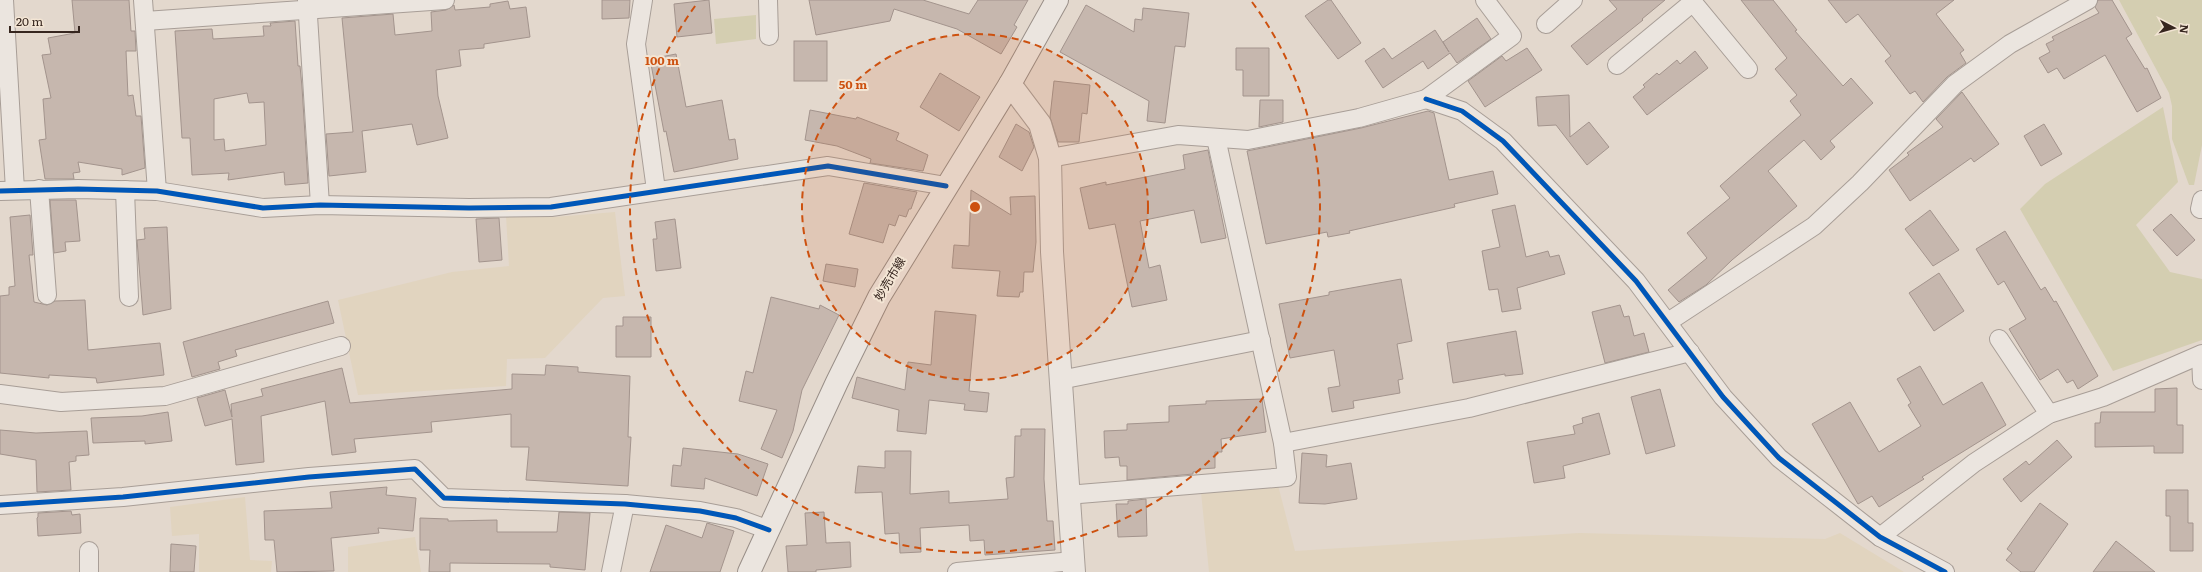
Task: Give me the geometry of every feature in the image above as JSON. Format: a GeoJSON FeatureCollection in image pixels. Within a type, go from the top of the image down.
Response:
{"type":"FeatureCollection","features":[{"type":"Feature","properties":{"kind":"main road","name":"妙売市線"},"geometry":{"type":"LineString","coordinates":[[749,572],[879,297],[1010,84],[1057,0]]}},
{"type":"Feature","properties":{"kind":"main road"},"geometry":{"type":"LineString","coordinates":[[1010,84],[1040,124],[1050,158],[1052,252],[1073,567]]}},
{"type":"Feature","properties":{"kind":"street"},"geometry":{"type":"LineString","coordinates":[[4,0],[8,190],[39,189],[156,191],[263,208],[320,205],[469,208],[551,207],[656,190],[828,166],[946,186]]}},
{"type":"Feature","properties":{"kind":"street"},"geometry":{"type":"LineString","coordinates":[[143,0],[156,191]]}},
{"type":"Feature","properties":{"kind":"street"},"geometry":{"type":"LineString","coordinates":[[145,21],[307,5],[445,0]]}},
{"type":"Feature","properties":{"kind":"street"},"geometry":{"type":"LineString","coordinates":[[643,0],[636,44],[656,190]]}},
{"type":"Feature","properties":{"kind":"street"},"geometry":{"type":"LineString","coordinates":[[768,0],[769,36]]}},
{"type":"Feature","properties":{"kind":"street"},"geometry":{"type":"LineString","coordinates":[[1050,158],[1178,134],[1248,140],[1359,118],[1426,99],[1512,36],[1485,0]]}},
{"type":"Feature","properties":{"kind":"street"},"geometry":{"type":"LineString","coordinates":[[1546,24],[1572,0]]}},
{"type":"Feature","properties":{"kind":"street"},"geometry":{"type":"LineString","coordinates":[[1668,322],[1814,226],[1860,183],[1955,84],[2010,44],[2088,0]]}},
{"type":"Feature","properties":{"kind":"street"},"geometry":{"type":"LineString","coordinates":[[1617,65],[1692,1],[1748,69]]}},
{"type":"Feature","properties":{"kind":"street"},"geometry":{"type":"LineString","coordinates":[[307,5],[320,205]]}},
{"type":"Feature","properties":{"kind":"street"},"geometry":{"type":"LineString","coordinates":[[1426,99],[1462,111],[1503,141],[1636,282],[1668,322],[1723,397],[1780,458],[1880,537],[1945,572]]}},
{"type":"Feature","properties":{"kind":"street"},"geometry":{"type":"LineString","coordinates":[[1067,495],[1287,477],[1283,444],[1216,138]]}},
{"type":"Feature","properties":{"kind":"street"},"geometry":{"type":"LineString","coordinates":[[39,189],[47,295]]}},
{"type":"Feature","properties":{"kind":"street"},"geometry":{"type":"LineString","coordinates":[[125,190],[129,297]]}},
{"type":"Feature","properties":{"kind":"street"},"geometry":{"type":"LineString","coordinates":[[2202,200],[2200,209],[2202,209]]}},
{"type":"Feature","properties":{"kind":"street"},"geometry":{"type":"LineString","coordinates":[[1999,339],[2049,414]]}},
{"type":"Feature","properties":{"kind":"street"},"geometry":{"type":"LineString","coordinates":[[1060,380],[1261,340]]}},
{"type":"Feature","properties":{"kind":"street"},"geometry":{"type":"LineString","coordinates":[[0,394],[62,402],[165,396],[341,346]]}},
{"type":"Feature","properties":{"kind":"street"},"geometry":{"type":"LineString","coordinates":[[1283,444],[1469,408],[1690,352]]}},
{"type":"Feature","properties":{"kind":"street"},"geometry":{"type":"LineString","coordinates":[[1880,537],[1974,463],[2049,414],[2102,397],[2202,355],[2202,380]]}},
{"type":"Feature","properties":{"kind":"street"},"geometry":{"type":"LineString","coordinates":[[0,505],[123,497],[309,477],[415,469],[444,498],[625,504],[736,518],[769,530]]}},
{"type":"Feature","properties":{"kind":"street"},"geometry":{"type":"LineString","coordinates":[[611,572],[625,504]]}},
{"type":"Feature","properties":{"kind":"street"},"geometry":{"type":"LineString","coordinates":[[89,551],[89,572]]}},
{"type":"Feature","properties":{"kind":"street"},"geometry":{"type":"LineString","coordinates":[[957,572],[1073,567]]}},
{"type":"Feature","properties":{"kind":"shaded area"},"geometry":{"type":"Polygon","coordinates":[[[2119,0],[2202,0],[2202,145],[2194,185],[2189,185],[2172,139],[2172,106],[2169,93],[2119,0]]]}},
{"type":"Feature","properties":{"kind":"shaded area"},"geometry":{"type":"Polygon","coordinates":[[[756,15],[756,39],[716,44],[714,19],[756,15]]]}},
{"type":"Feature","properties":{"kind":"shaded area"},"geometry":{"type":"Polygon","coordinates":[[[2163,107],[2178,182],[2136,225],[2170,272],[2202,279],[2202,340],[2113,371],[2020,209],[2045,184],[2163,107]]]}},
{"type":"Feature","properties":{"kind":"shaded area"},"geometry":{"type":"Polygon","coordinates":[[[615,212],[625,296],[603,298],[545,358],[507,359],[506,386],[358,395],[338,300],[452,272],[509,266],[506,216],[555,217],[615,212]]]}},
{"type":"Feature","properties":{"kind":"shaded area"},"geometry":{"type":"Polygon","coordinates":[[[1278,485],[1295,551],[1579,533],[1825,539],[1840,533],[1904,572],[1209,572],[1201,492],[1278,485]]]}},
{"type":"Feature","properties":{"kind":"shaded area"},"geometry":{"type":"Polygon","coordinates":[[[245,497],[250,560],[272,561],[271,572],[199,572],[199,534],[172,536],[170,507],[245,497]]]}},
{"type":"Feature","properties":{"kind":"shaded area"},"geometry":{"type":"Polygon","coordinates":[[[415,537],[421,572],[348,572],[348,547],[415,537]]]}},
{"type":"Feature","properties":{"kind":"building"},"geometry":{"type":"Polygon","coordinates":[[[72,0],[129,0],[131,31],[135,31],[136,51],[126,51],[128,96],[133,95],[136,116],[141,116],[145,168],[122,175],[122,169],[78,162],[80,172],[73,173],[74,179],[45,179],[39,140],[46,139],[43,99],[51,98],[42,55],[51,54],[48,38],[75,33],[72,0]]]}},
{"type":"Feature","properties":{"kind":"building"},"geometry":{"type":"Polygon","coordinates":[[[602,0],[630,0],[629,18],[602,19],[602,0]]]}},
{"type":"Feature","properties":{"kind":"building"},"geometry":{"type":"Polygon","coordinates":[[[709,0],[712,33],[677,37],[674,4],[709,0]]]}},
{"type":"Feature","properties":{"kind":"building"},"geometry":{"type":"Polygon","coordinates":[[[809,0],[923,0],[969,14],[978,0],[1028,0],[1014,25],[1017,27],[1001,54],[957,29],[894,9],[890,21],[816,35],[809,0]]]}},
{"type":"Feature","properties":{"kind":"building"},"geometry":{"type":"Polygon","coordinates":[[[1328,0],[1331,0],[1361,43],[1338,59],[1305,16],[1328,0]]]}},
{"type":"Feature","properties":{"kind":"building"},"geometry":{"type":"Polygon","coordinates":[[[1609,0],[1665,0],[1642,19],[1643,20],[1587,65],[1571,46],[1617,9],[1609,0]]]}},
{"type":"Feature","properties":{"kind":"building"},"geometry":{"type":"Polygon","coordinates":[[[1741,0],[1773,0],[1797,30],[1795,31],[1843,86],[1851,78],[1873,103],[1830,141],[1835,147],[1821,160],[1804,140],[1768,171],[1797,206],[1732,260],[1706,285],[1679,302],[1668,290],[1707,258],[1687,233],[1730,198],[1720,186],[1801,115],[1790,101],[1797,95],[1775,69],[1787,58],[1741,0]]]}},
{"type":"Feature","properties":{"kind":"building"},"geometry":{"type":"Polygon","coordinates":[[[1828,0],[1954,0],[1936,14],[1964,50],[1960,53],[1966,63],[1947,77],[1923,102],[1915,91],[1910,94],[1885,61],[1891,56],[1858,14],[1846,23],[1828,0]]]}},
{"type":"Feature","properties":{"kind":"building"},"geometry":{"type":"Polygon","coordinates":[[[2098,0],[2112,0],[2132,34],[2126,38],[2145,69],[2147,68],[2161,98],[2137,112],[2105,55],[2064,79],[2057,68],[2048,73],[2039,58],[2050,52],[2046,44],[2054,40],[2052,37],[2099,13],[2095,7],[2098,0]]]}},
{"type":"Feature","properties":{"kind":"building"},"geometry":{"type":"Polygon","coordinates":[[[508,1],[510,9],[526,7],[530,37],[484,44],[484,48],[459,50],[461,66],[436,70],[438,96],[448,138],[417,145],[412,124],[362,131],[366,172],[329,176],[326,134],[353,132],[342,18],[393,14],[395,35],[432,31],[431,12],[446,10],[454,5],[455,10],[490,7],[490,4],[508,1]]]}},
{"type":"Feature","properties":{"kind":"building"},"geometry":{"type":"Polygon","coordinates":[[[1086,5],[1134,32],[1135,19],[1142,20],[1143,8],[1189,13],[1185,47],[1175,46],[1165,123],[1147,121],[1149,101],[1060,52],[1086,5]]]}},
{"type":"Feature","properties":{"kind":"building"},"geometry":{"type":"Polygon","coordinates":[[[1477,18],[1491,39],[1457,63],[1450,53],[1428,69],[1423,61],[1383,88],[1365,61],[1384,48],[1392,59],[1435,30],[1449,52],[1443,42],[1477,18]]]}},
{"type":"Feature","properties":{"kind":"building"},"geometry":{"type":"Polygon","coordinates":[[[295,21],[298,66],[300,66],[302,87],[308,183],[285,185],[284,172],[228,180],[229,173],[192,175],[190,138],[182,138],[175,31],[212,29],[213,39],[264,36],[263,26],[271,26],[270,23],[295,21]],[[247,93],[214,99],[214,140],[224,139],[225,151],[266,145],[264,102],[249,103],[247,93]]]}},
{"type":"Feature","properties":{"kind":"building"},"geometry":{"type":"Polygon","coordinates":[[[794,41],[827,41],[827,81],[794,81],[794,41]]]}},
{"type":"Feature","properties":{"kind":"building"},"geometry":{"type":"Polygon","coordinates":[[[1236,48],[1269,48],[1269,96],[1243,96],[1243,70],[1236,70],[1236,48]]]}},
{"type":"Feature","properties":{"kind":"building"},"geometry":{"type":"Polygon","coordinates":[[[1527,48],[1542,70],[1485,107],[1468,81],[1502,56],[1506,61],[1527,48]]]}},
{"type":"Feature","properties":{"kind":"building"},"geometry":{"type":"Polygon","coordinates":[[[1695,51],[1708,68],[1647,115],[1633,97],[1645,87],[1643,85],[1657,73],[1659,75],[1677,60],[1680,64],[1695,51]]]}},
{"type":"Feature","properties":{"kind":"building"},"geometry":{"type":"Polygon","coordinates":[[[676,54],[686,107],[722,100],[729,140],[735,139],[738,159],[674,172],[666,131],[664,132],[650,59],[676,54]]]}},
{"type":"Feature","properties":{"kind":"building"},"geometry":{"type":"Polygon","coordinates":[[[940,73],[980,97],[959,131],[920,107],[940,73]]]}},
{"type":"Feature","properties":{"kind":"building"},"geometry":{"type":"Polygon","coordinates":[[[1054,81],[1090,85],[1087,114],[1082,113],[1079,142],[1058,142],[1050,117],[1054,81]]]}},
{"type":"Feature","properties":{"kind":"building"},"geometry":{"type":"Polygon","coordinates":[[[1962,92],[1999,144],[1974,162],[1971,158],[1910,201],[1889,170],[1909,155],[1907,153],[1943,127],[1936,119],[1962,92]]]}},
{"type":"Feature","properties":{"kind":"building"},"geometry":{"type":"Polygon","coordinates":[[[1569,95],[1570,137],[1589,122],[1609,147],[1587,165],[1556,125],[1538,126],[1536,97],[1569,95]]]}},
{"type":"Feature","properties":{"kind":"building"},"geometry":{"type":"Polygon","coordinates":[[[1260,100],[1283,100],[1283,122],[1259,127],[1260,100]]]}},
{"type":"Feature","properties":{"kind":"building"},"geometry":{"type":"Polygon","coordinates":[[[810,110],[856,119],[857,117],[899,133],[896,140],[928,155],[923,171],[870,163],[871,159],[837,146],[805,140],[810,110]]]}},
{"type":"Feature","properties":{"kind":"building"},"geometry":{"type":"Polygon","coordinates":[[[1428,111],[1434,113],[1449,180],[1493,171],[1498,194],[1454,204],[1455,207],[1349,231],[1350,233],[1328,237],[1327,232],[1266,244],[1247,151],[1361,128],[1428,111]]]}},
{"type":"Feature","properties":{"kind":"building"},"geometry":{"type":"Polygon","coordinates":[[[1016,124],[1029,132],[1034,147],[1022,171],[999,157],[1016,124]]]}},
{"type":"Feature","properties":{"kind":"building"},"geometry":{"type":"Polygon","coordinates":[[[2044,124],[2062,154],[2041,166],[2024,136],[2044,124]]]}},
{"type":"Feature","properties":{"kind":"building"},"geometry":{"type":"Polygon","coordinates":[[[1208,150],[1226,238],[1201,243],[1194,210],[1140,221],[1149,268],[1160,265],[1167,300],[1132,307],[1115,224],[1089,229],[1080,188],[1106,182],[1106,185],[1185,169],[1183,155],[1208,150]]]}},
{"type":"Feature","properties":{"kind":"building"},"geometry":{"type":"Polygon","coordinates":[[[864,183],[917,192],[911,209],[909,209],[906,217],[899,215],[895,226],[889,224],[883,243],[849,234],[864,183]]]}},
{"type":"Feature","properties":{"kind":"building"},"geometry":{"type":"Polygon","coordinates":[[[971,190],[1011,215],[1010,197],[1035,196],[1036,242],[1033,272],[1024,272],[1023,292],[1020,292],[1019,297],[997,296],[1000,271],[952,268],[954,245],[969,246],[971,190]]]}},
{"type":"Feature","properties":{"kind":"building"},"geometry":{"type":"Polygon","coordinates":[[[50,200],[76,200],[80,241],[65,242],[66,251],[54,253],[50,200]]]}},
{"type":"Feature","properties":{"kind":"building"},"geometry":{"type":"Polygon","coordinates":[[[1515,205],[1526,257],[1548,251],[1550,257],[1559,255],[1565,274],[1517,288],[1521,309],[1502,312],[1498,289],[1489,290],[1482,251],[1500,247],[1492,210],[1515,205]]]}},
{"type":"Feature","properties":{"kind":"building"},"geometry":{"type":"Polygon","coordinates":[[[1930,210],[1959,250],[1933,266],[1905,229],[1930,210]]]}},
{"type":"Feature","properties":{"kind":"building"},"geometry":{"type":"Polygon","coordinates":[[[2171,214],[2195,240],[2177,256],[2153,230],[2171,214]]]}},
{"type":"Feature","properties":{"kind":"building"},"geometry":{"type":"Polygon","coordinates":[[[30,215],[33,255],[29,255],[34,302],[47,305],[55,301],[85,300],[88,350],[160,343],[164,375],[97,383],[96,378],[49,375],[49,378],[0,373],[0,296],[9,295],[9,287],[15,286],[10,217],[30,215]]]}},
{"type":"Feature","properties":{"kind":"building"},"geometry":{"type":"Polygon","coordinates":[[[499,218],[502,260],[479,262],[476,219],[499,218]]]}},
{"type":"Feature","properties":{"kind":"building"},"geometry":{"type":"Polygon","coordinates":[[[675,219],[681,268],[656,271],[653,239],[657,239],[655,222],[675,219]]]}},
{"type":"Feature","properties":{"kind":"building"},"geometry":{"type":"Polygon","coordinates":[[[167,227],[171,309],[143,315],[137,240],[145,239],[144,228],[167,227]]]}},
{"type":"Feature","properties":{"kind":"building"},"geometry":{"type":"Polygon","coordinates":[[[2005,231],[2041,290],[2045,287],[2054,302],[2056,301],[2098,376],[2078,389],[2073,380],[2067,383],[2058,369],[2040,380],[2009,329],[2026,319],[2004,281],[1998,285],[1976,249],[2005,231]]]}},
{"type":"Feature","properties":{"kind":"building"},"geometry":{"type":"Polygon","coordinates":[[[826,264],[858,269],[855,287],[823,281],[826,264]]]}},
{"type":"Feature","properties":{"kind":"building"},"geometry":{"type":"Polygon","coordinates":[[[1939,273],[1964,311],[1934,331],[1909,293],[1939,273]]]}},
{"type":"Feature","properties":{"kind":"building"},"geometry":{"type":"Polygon","coordinates":[[[1401,279],[1412,341],[1397,344],[1403,379],[1398,380],[1400,393],[1353,401],[1354,408],[1332,412],[1328,388],[1340,386],[1334,350],[1290,358],[1279,304],[1329,295],[1329,292],[1401,279]]]}},
{"type":"Feature","properties":{"kind":"building"},"geometry":{"type":"Polygon","coordinates":[[[771,297],[819,309],[820,305],[839,315],[802,390],[793,431],[782,458],[761,449],[777,410],[739,401],[746,371],[753,373],[771,297]]]}},
{"type":"Feature","properties":{"kind":"building"},"geometry":{"type":"Polygon","coordinates":[[[328,301],[334,323],[235,350],[237,356],[218,362],[220,369],[192,377],[183,342],[328,301]]]}},
{"type":"Feature","properties":{"kind":"building"},"geometry":{"type":"Polygon","coordinates":[[[1620,305],[1624,317],[1629,316],[1634,336],[1644,333],[1649,352],[1605,363],[1592,312],[1620,305]]]}},
{"type":"Feature","properties":{"kind":"building"},"geometry":{"type":"Polygon","coordinates":[[[935,311],[976,315],[969,391],[989,393],[987,412],[964,410],[965,404],[929,400],[926,434],[897,431],[899,410],[852,398],[857,377],[905,390],[908,362],[931,365],[935,311]]]}},
{"type":"Feature","properties":{"kind":"building"},"geometry":{"type":"Polygon","coordinates":[[[623,317],[651,317],[651,357],[616,357],[616,326],[623,326],[623,317]]]}},
{"type":"Feature","properties":{"kind":"building"},"geometry":{"type":"Polygon","coordinates":[[[1516,331],[1523,374],[1505,376],[1505,374],[1453,383],[1447,343],[1516,331]]]}},
{"type":"Feature","properties":{"kind":"building"},"geometry":{"type":"Polygon","coordinates":[[[546,365],[578,367],[578,372],[630,376],[628,437],[631,437],[628,486],[526,480],[529,447],[511,447],[511,414],[431,422],[432,432],[354,439],[356,452],[332,455],[325,401],[261,416],[264,462],[236,465],[232,419],[205,426],[197,398],[225,390],[232,417],[231,404],[263,396],[261,389],[342,368],[350,403],[512,389],[512,374],[545,375],[546,365]]]}},
{"type":"Feature","properties":{"kind":"building"},"geometry":{"type":"Polygon","coordinates":[[[1920,366],[1943,405],[1982,382],[2006,425],[1922,477],[1924,479],[1879,507],[1872,496],[1858,504],[1812,424],[1850,402],[1879,452],[1921,426],[1908,405],[1911,403],[1897,379],[1920,366]]]}},
{"type":"Feature","properties":{"kind":"building"},"geometry":{"type":"Polygon","coordinates":[[[2177,388],[2177,425],[2183,425],[2183,453],[2154,453],[2154,446],[2095,447],[2095,423],[2100,423],[2101,412],[2155,412],[2155,389],[2177,388]]]}},
{"type":"Feature","properties":{"kind":"building"},"geometry":{"type":"Polygon","coordinates":[[[1660,389],[1675,446],[1646,454],[1631,397],[1660,389]]]}},
{"type":"Feature","properties":{"kind":"building"},"geometry":{"type":"Polygon","coordinates":[[[1262,399],[1266,432],[1221,439],[1222,452],[1215,452],[1215,468],[1200,469],[1200,471],[1193,472],[1193,474],[1127,480],[1127,466],[1120,466],[1119,457],[1105,458],[1104,431],[1127,430],[1127,424],[1169,422],[1169,406],[1206,404],[1206,401],[1262,399]]]}},
{"type":"Feature","properties":{"kind":"building"},"geometry":{"type":"Polygon","coordinates":[[[168,412],[172,441],[145,444],[145,441],[93,443],[91,418],[142,416],[168,412]]]}},
{"type":"Feature","properties":{"kind":"building"},"geometry":{"type":"Polygon","coordinates":[[[1599,413],[1610,454],[1563,466],[1565,478],[1534,483],[1527,442],[1575,434],[1573,426],[1583,423],[1582,418],[1599,413]]]}},
{"type":"Feature","properties":{"kind":"building"},"geometry":{"type":"Polygon","coordinates":[[[1021,429],[1045,429],[1044,479],[1047,521],[1053,521],[1055,550],[985,555],[984,540],[970,541],[969,525],[920,528],[921,552],[900,553],[899,533],[885,534],[882,492],[855,493],[858,466],[885,468],[885,451],[911,451],[910,494],[949,491],[949,503],[1008,499],[1006,478],[1014,477],[1015,436],[1021,436],[1021,429]]]}},
{"type":"Feature","properties":{"kind":"building"},"geometry":{"type":"Polygon","coordinates":[[[0,430],[36,433],[87,431],[89,455],[76,456],[76,461],[69,462],[71,490],[37,492],[36,460],[0,454],[0,430]]]}},
{"type":"Feature","properties":{"kind":"building"},"geometry":{"type":"Polygon","coordinates":[[[2057,440],[2072,457],[2021,502],[2003,479],[2026,461],[2029,465],[2057,440]]]}},
{"type":"Feature","properties":{"kind":"building"},"geometry":{"type":"Polygon","coordinates":[[[683,448],[738,454],[768,464],[757,496],[705,478],[704,489],[671,486],[673,465],[681,466],[683,448]]]}},
{"type":"Feature","properties":{"kind":"building"},"geometry":{"type":"Polygon","coordinates":[[[1302,453],[1327,455],[1326,467],[1351,463],[1357,499],[1325,504],[1299,503],[1302,453]]]}},
{"type":"Feature","properties":{"kind":"building"},"geometry":{"type":"Polygon","coordinates":[[[387,487],[386,495],[416,498],[413,531],[378,528],[379,533],[331,538],[334,571],[277,572],[274,540],[265,540],[264,511],[332,508],[330,492],[387,487]]]}},
{"type":"Feature","properties":{"kind":"building"},"geometry":{"type":"Polygon","coordinates":[[[2166,490],[2188,490],[2188,523],[2193,523],[2193,551],[2170,551],[2170,516],[2166,516],[2166,490]]]}},
{"type":"Feature","properties":{"kind":"building"},"geometry":{"type":"Polygon","coordinates":[[[1146,499],[1147,536],[1118,537],[1116,504],[1128,504],[1128,501],[1146,499]]]}},
{"type":"Feature","properties":{"kind":"building"},"geometry":{"type":"Polygon","coordinates":[[[2040,503],[2068,524],[2034,572],[2021,572],[2006,560],[2012,553],[2007,549],[2040,503]]]}},
{"type":"Feature","properties":{"kind":"building"},"geometry":{"type":"Polygon","coordinates":[[[71,511],[72,515],[80,514],[81,533],[38,536],[38,513],[71,511]]]}},
{"type":"Feature","properties":{"kind":"building"},"geometry":{"type":"Polygon","coordinates":[[[559,512],[590,513],[585,570],[550,567],[550,564],[450,563],[450,572],[429,572],[430,550],[420,550],[420,518],[448,519],[448,521],[497,520],[497,532],[557,532],[559,512]]]}},
{"type":"Feature","properties":{"kind":"building"},"geometry":{"type":"Polygon","coordinates":[[[824,512],[826,543],[850,542],[851,567],[816,570],[816,572],[788,572],[786,546],[807,545],[805,513],[824,512]]]}},
{"type":"Feature","properties":{"kind":"building"},"geometry":{"type":"Polygon","coordinates":[[[707,523],[734,531],[720,572],[650,572],[666,525],[702,538],[707,523]]]}},
{"type":"Feature","properties":{"kind":"building"},"geometry":{"type":"Polygon","coordinates":[[[2116,541],[2155,572],[2093,572],[2116,541]]]}},
{"type":"Feature","properties":{"kind":"building"},"geometry":{"type":"Polygon","coordinates":[[[171,544],[196,546],[194,572],[170,572],[171,544]]]}},
{"type":"Feature","properties":{"kind":"cycle path"},"geometry":{"type":"LineString","coordinates":[[1426,99],[1462,111],[1503,141],[1636,281],[1723,397],[1779,458],[1880,537],[1945,572]]}},
{"type":"Feature","properties":{"kind":"cycle path"},"geometry":{"type":"LineString","coordinates":[[0,191],[78,189],[157,191],[263,208],[320,205],[469,208],[551,207],[828,166],[946,186]]}},
{"type":"Feature","properties":{"kind":"cycle path"},"geometry":{"type":"LineString","coordinates":[[0,505],[123,497],[309,477],[415,469],[444,498],[625,504],[700,511],[736,518],[769,530]]}}]}
